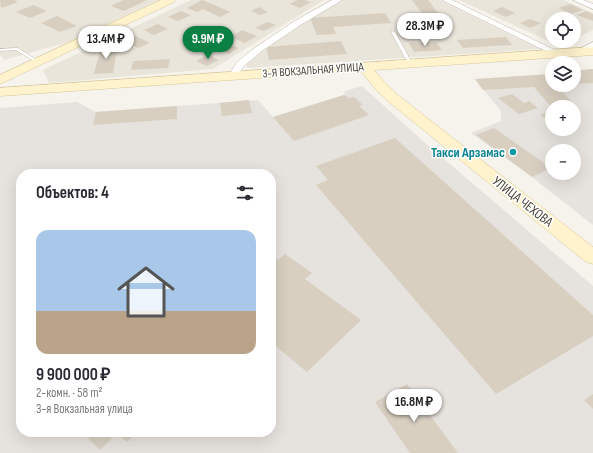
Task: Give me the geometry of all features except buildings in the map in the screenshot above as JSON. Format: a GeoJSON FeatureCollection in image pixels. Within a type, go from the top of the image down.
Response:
{"type":"FeatureCollection","features":[{"type":"Feature","properties":{"kind":"street"},"geometry":{"type":"LineString","coordinates":[[234,75],[240,64],[259,49],[296,24],[338,0]]}},
{"type":"Feature","properties":{"kind":"street"},"geometry":{"type":"LineString","coordinates":[[446,0],[559,54]]}},
{"type":"Feature","properties":{"kind":"street"},"geometry":{"type":"LineString","coordinates":[[577,0],[593,6]]}},
{"type":"Feature","properties":{"kind":"street"},"geometry":{"type":"LineString","coordinates":[[0,80],[166,1]]}},
{"type":"Feature","properties":{"kind":"street","name":"3-Я ВОКЗАЛЬНАЯ УЛИЦА"},"geometry":{"type":"LineString","coordinates":[[578,52],[593,45]]}},
{"type":"Feature","properties":{"kind":"street","name":"3-Я ВОКЗАЛЬНАЯ УЛИЦА"},"geometry":{"type":"LineString","coordinates":[[0,92],[593,51]]}},
{"type":"Feature","properties":{"kind":"street","name":"УЛИЦА ЧЕХОВА"},"geometry":{"type":"LineString","coordinates":[[364,66],[382,88],[394,99],[593,257]]}},
{"type":"Feature","properties":{"kind":"lane"},"geometry":{"type":"LineString","coordinates":[[393,32],[410,63]]}},
{"type":"Feature","properties":{"kind":"lane"},"geometry":{"type":"LineString","coordinates":[[0,50],[18,49],[38,62]]}},
{"type":"Feature","properties":{"kind":"shaded area"},"geometry":{"type":"Polygon","coordinates":[[[0,0],[158,0],[69,42],[4,60],[0,55],[0,0]]]}},
{"type":"Feature","properties":{"kind":"shaded area"},"geometry":{"type":"Polygon","coordinates":[[[191,0],[324,0],[213,69],[49,83],[43,70],[191,0]]]}},
{"type":"Feature","properties":{"kind":"shaded area"},"geometry":{"type":"Polygon","coordinates":[[[343,0],[439,0],[539,49],[248,68],[244,61],[343,0]]]}},
{"type":"Feature","properties":{"kind":"shaded area"},"geometry":{"type":"Polygon","coordinates":[[[459,0],[563,0],[593,13],[593,30],[581,36],[581,12],[545,12],[545,40],[459,0]]]}},
{"type":"Feature","properties":{"kind":"shaded area"},"geometry":{"type":"Polygon","coordinates":[[[593,69],[593,225],[532,177],[471,133],[501,121],[501,111],[475,79],[545,74],[545,92],[581,92],[581,70],[593,69]]]}},
{"type":"Feature","properties":{"kind":"shaded area"},"geometry":{"type":"Polygon","coordinates":[[[362,86],[425,143],[593,286],[593,453],[0,453],[0,108],[77,102],[96,112],[258,100],[273,117],[344,95],[345,91],[362,86]]]}},
{"type":"Feature","properties":{"kind":"place","name":"Такси Арзамас"},"geometry":{"type":"Point","coordinates":[513,152]}}]}
